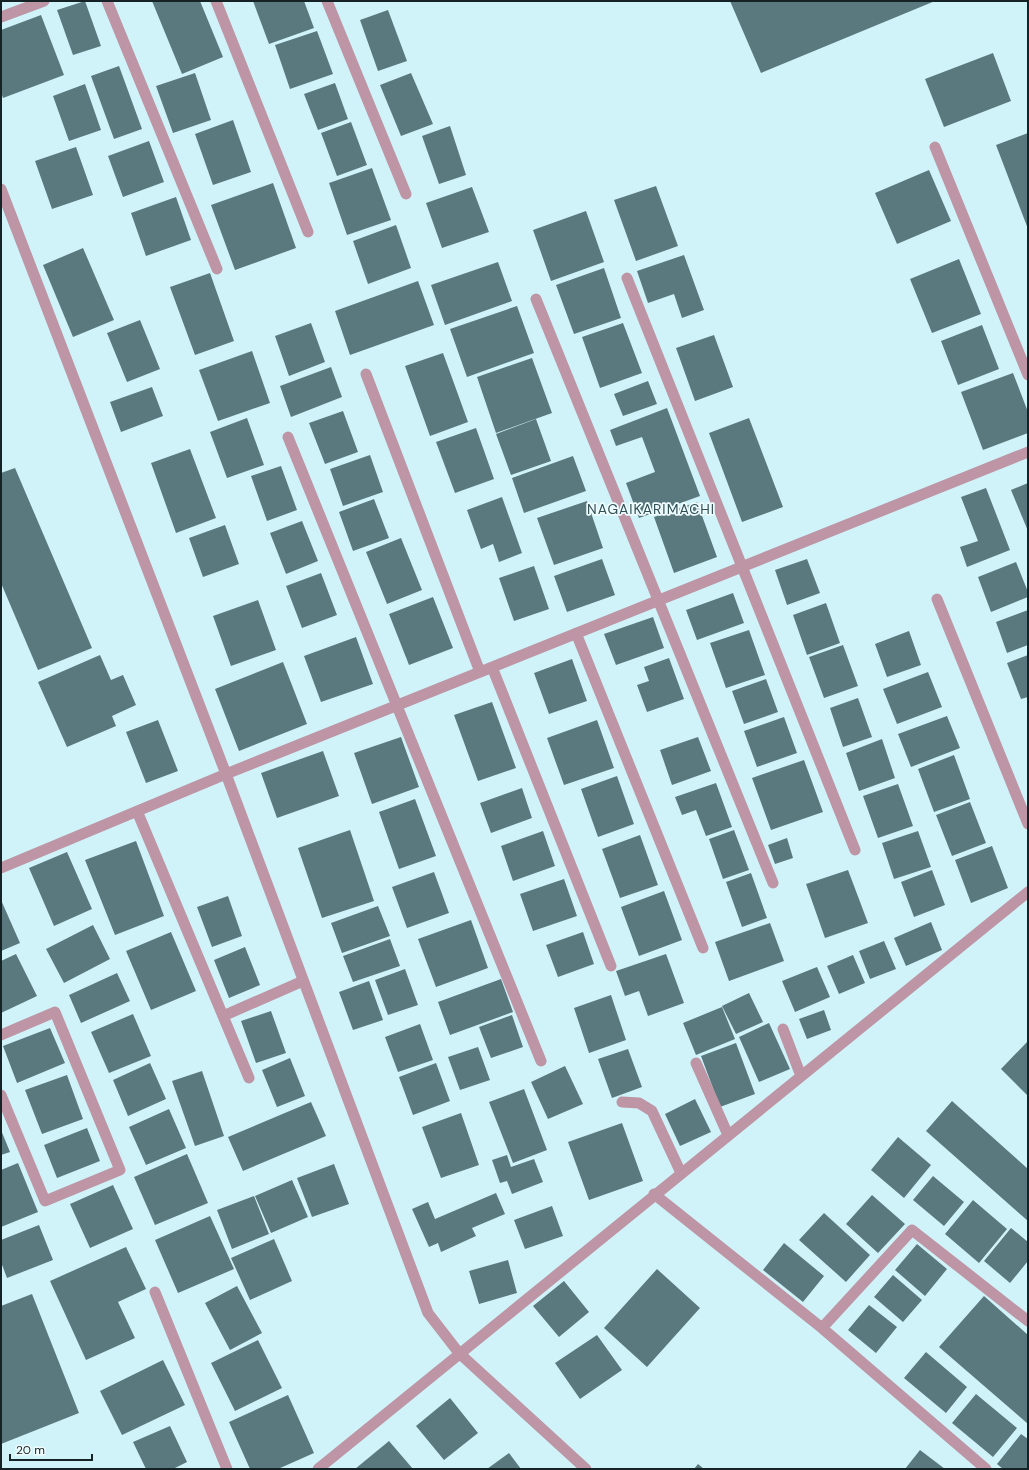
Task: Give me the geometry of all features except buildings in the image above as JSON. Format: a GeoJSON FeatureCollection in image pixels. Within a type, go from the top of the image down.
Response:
{"type":"FeatureCollection","features":[{"type":"Feature","properties":{"kind":"street"},"geometry":{"type":"LineString","coordinates":[[1,17],[44,1]]}},
{"type":"Feature","properties":{"kind":"street"},"geometry":{"type":"LineString","coordinates":[[107,1],[217,269]]}},
{"type":"Feature","properties":{"kind":"street"},"geometry":{"type":"LineString","coordinates":[[216,1],[308,232]]}},
{"type":"Feature","properties":{"kind":"street"},"geometry":{"type":"LineString","coordinates":[[327,1],[406,194]]}},
{"type":"Feature","properties":{"kind":"street"},"geometry":{"type":"LineString","coordinates":[[936,147],[1028,375]]}},
{"type":"Feature","properties":{"kind":"street"},"geometry":{"type":"LineString","coordinates":[[1,189],[226,774],[428,1314],[459,1353],[586,1469]]}},
{"type":"Feature","properties":{"kind":"street"},"geometry":{"type":"LineString","coordinates":[[627,278],[855,850]]}},
{"type":"Feature","properties":{"kind":"street"},"geometry":{"type":"LineString","coordinates":[[536,299],[774,883]]}},
{"type":"Feature","properties":{"kind":"street"},"geometry":{"type":"LineString","coordinates":[[366,374],[480,672]]}},
{"type":"Feature","properties":{"kind":"street"},"geometry":{"type":"LineString","coordinates":[[288,437],[541,1061]]}},
{"type":"Feature","properties":{"kind":"street"},"geometry":{"type":"LineString","coordinates":[[1,868],[226,774],[1028,452]]}},
{"type":"Feature","properties":{"kind":"street"},"geometry":{"type":"LineString","coordinates":[[937,599],[1028,824]]}},
{"type":"Feature","properties":{"kind":"street"},"geometry":{"type":"LineString","coordinates":[[576,633],[703,948]]}},
{"type":"Feature","properties":{"kind":"street"},"geometry":{"type":"LineString","coordinates":[[492,667],[611,966]]}},
{"type":"Feature","properties":{"kind":"street"},"geometry":{"type":"LineString","coordinates":[[137,812],[249,1078]]}},
{"type":"Feature","properties":{"kind":"street"},"geometry":{"type":"LineString","coordinates":[[318,1469],[654,1194],[1028,892]]}},
{"type":"Feature","properties":{"kind":"street"},"geometry":{"type":"LineString","coordinates":[[223,1016],[303,981]]}},
{"type":"Feature","properties":{"kind":"street"},"geometry":{"type":"LineString","coordinates":[[1,1035],[55,1012],[120,1170],[45,1201],[1,1095]]}},
{"type":"Feature","properties":{"kind":"street"},"geometry":{"type":"LineString","coordinates":[[783,1029],[801,1076]]}},
{"type":"Feature","properties":{"kind":"street"},"geometry":{"type":"LineString","coordinates":[[696,1063],[728,1135]]}},
{"type":"Feature","properties":{"kind":"street"},"geometry":{"type":"LineString","coordinates":[[622,1102],[639,1103],[652,1112],[681,1173]]}},
{"type":"Feature","properties":{"kind":"street"},"geometry":{"type":"LineString","coordinates":[[654,1194],[822,1328],[986,1469]]}},
{"type":"Feature","properties":{"kind":"street"},"geometry":{"type":"LineString","coordinates":[[822,1328],[912,1230],[1028,1321]]}},
{"type":"Feature","properties":{"kind":"street"},"geometry":{"type":"LineString","coordinates":[[155,1292],[227,1469]]}},
{"type":"Feature","properties":{"kind":"district","name":"NAGAIKARIMACHI"},"geometry":{"type":"Point","coordinates":[651,509]}}]}
